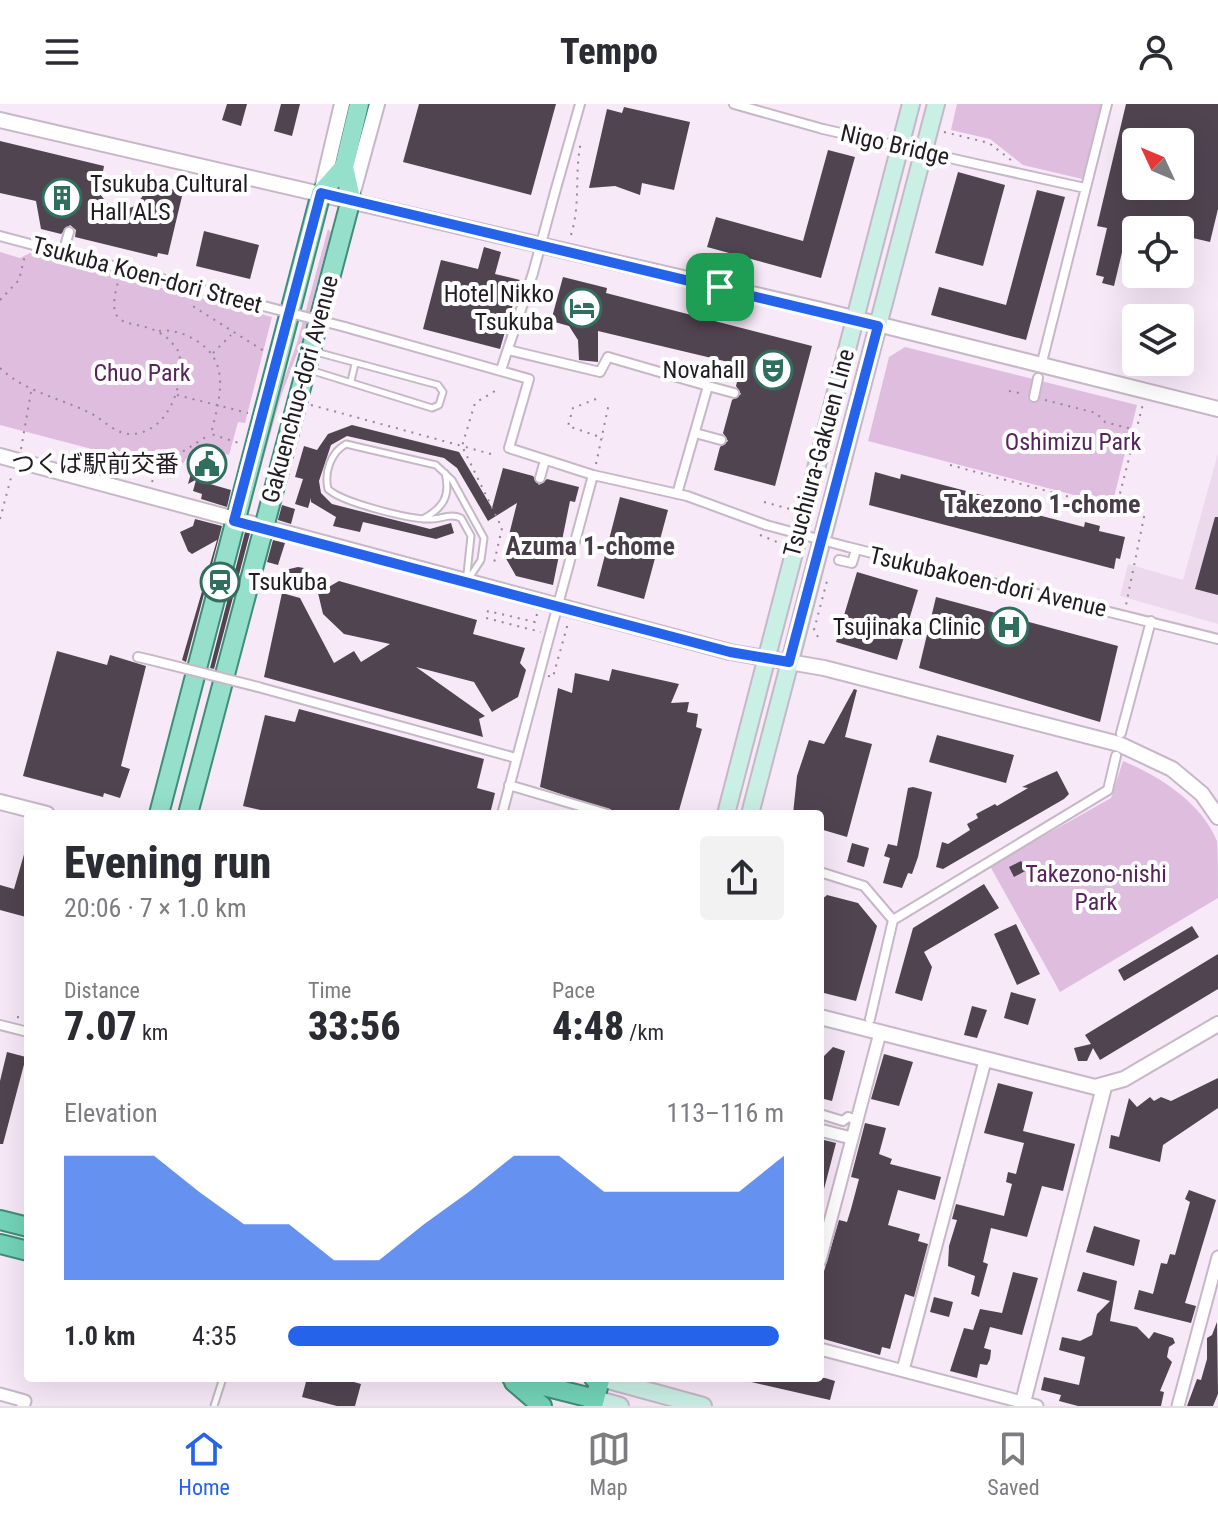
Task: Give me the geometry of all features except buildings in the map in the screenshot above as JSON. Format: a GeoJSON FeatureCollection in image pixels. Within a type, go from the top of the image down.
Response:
{"type":"FeatureCollection","features":[{"type":"Feature","properties":{"kind":"highway"},"geometry":{"type":"LineString","coordinates":[[0,1220],[24,1226]]}},
{"type":"Feature","properties":{"kind":"highway"},"geometry":{"type":"LineString","coordinates":[[0,1244],[24,1250]]}},
{"type":"Feature","properties":{"kind":"highway"},"geometry":{"type":"LineString","coordinates":[[510,1382],[542,1406]]}},
{"type":"Feature","properties":{"kind":"highway"},"geometry":{"type":"LineString","coordinates":[[529,1382],[575,1393],[594,1403],[598,1382]]}},
{"type":"Feature","properties":{"kind":"main road"},"geometry":{"type":"LineString","coordinates":[[351,199],[344,167],[359,104]]}},
{"type":"Feature","properties":{"kind":"main road","name":"Tsuchiura-Gakuen Line"},"geometry":{"type":"LineString","coordinates":[[727,810],[911,104]]}},
{"type":"Feature","properties":{"kind":"main road","name":"Tsuchiura-Gakuen Line"},"geometry":{"type":"LineString","coordinates":[[751,810],[936,104]]}},
{"type":"Feature","properties":{"kind":"main road"},"geometry":{"type":"LineString","coordinates":[[321,193],[344,167]]}},
{"type":"Feature","properties":{"kind":"main road","name":"Gakuenchuo-dori Avenue"},"geometry":{"type":"LineString","coordinates":[[160,810],[321,193]]}},
{"type":"Feature","properties":{"kind":"main road","name":"Gakuenchuo-dori Avenue"},"geometry":{"type":"LineString","coordinates":[[189,810],[351,199]]}},
{"type":"Feature","properties":{"kind":"main road"},"geometry":{"type":"LineString","coordinates":[[610,1382],[703,1406]]}},
{"type":"Feature","properties":{"kind":"main road"},"geometry":{"type":"LineString","coordinates":[[646,1382],[664,1396]]}},
{"type":"Feature","properties":{"kind":"main road"},"geometry":{"type":"LineString","coordinates":[[594,1403],[620,1406]]}},
{"type":"Feature","properties":{"kind":"street","name":"Gakuenchuo-dori Avenue"},"geometry":{"type":"LineString","coordinates":[[321,193],[342,104]]}},
{"type":"Feature","properties":{"kind":"street","name":"Gakuenchuo-dori Avenue"},"geometry":{"type":"LineString","coordinates":[[351,199],[377,104]]}},
{"type":"Feature","properties":{"kind":"street"},"geometry":{"type":"LineString","coordinates":[[501,370],[533,273],[580,104]]}},
{"type":"Feature","properties":{"kind":"street","name":"Nigo Bridge"},"geometry":{"type":"LineString","coordinates":[[734,104],[823,129],[1085,188]]}},
{"type":"Feature","properties":{"kind":"street"},"geometry":{"type":"LineString","coordinates":[[1043,358],[1107,104]]}},
{"type":"Feature","properties":{"kind":"street"},"geometry":{"type":"LineString","coordinates":[[0,120],[351,199],[1218,409]]}},
{"type":"Feature","properties":{"kind":"street"},"geometry":{"type":"LineString","coordinates":[[63,253],[69,232]]}},
{"type":"Feature","properties":{"kind":"street","name":"Tsukuba Koen-dori Street"},"geometry":{"type":"LineString","coordinates":[[0,236],[529,379],[509,448],[593,475],[677,494]]}},
{"type":"Feature","properties":{"kind":"street"},"geometry":{"type":"LineString","coordinates":[[508,350],[583,365],[600,372],[608,357],[734,393]]}},
{"type":"Feature","properties":{"kind":"street"},"geometry":{"type":"LineString","coordinates":[[1034,397],[1038,378]]}},
{"type":"Feature","properties":{"kind":"street"},"geometry":{"type":"LineString","coordinates":[[677,494],[708,386]]}},
{"type":"Feature","properties":{"kind":"street"},"geometry":{"type":"LineString","coordinates":[[695,433],[721,440]]}},
{"type":"Feature","properties":{"kind":"street"},"geometry":{"type":"LineString","coordinates":[[0,456],[466,583],[1119,744],[1172,769],[1202,794],[1218,817]]}},
{"type":"Feature","properties":{"kind":"street"},"geometry":{"type":"LineString","coordinates":[[540,478],[545,460]]}},
{"type":"Feature","properties":{"kind":"street"},"geometry":{"type":"LineString","coordinates":[[503,810],[593,475]]}},
{"type":"Feature","properties":{"kind":"street","name":"Tsukubakoen-dori Avenue"},"geometry":{"type":"LineString","coordinates":[[677,494],[766,525],[852,549],[1218,639]]}},
{"type":"Feature","properties":{"kind":"street"},"geometry":{"type":"LineString","coordinates":[[839,560],[852,563],[852,549]]}},
{"type":"Feature","properties":{"kind":"street"},"geometry":{"type":"LineString","coordinates":[[1121,733],[1151,621]]}},
{"type":"Feature","properties":{"kind":"street"},"geometry":{"type":"LineString","coordinates":[[138,657],[516,758]]}},
{"type":"Feature","properties":{"kind":"street"},"geometry":{"type":"LineString","coordinates":[[870,1019],[893,920],[1108,790],[1116,756]]}},
{"type":"Feature","properties":{"kind":"street"},"geometry":{"type":"LineString","coordinates":[[509,785],[593,810]]}},
{"type":"Feature","properties":{"kind":"street"},"geometry":{"type":"LineString","coordinates":[[0,802],[31,810]]}},
{"type":"Feature","properties":{"kind":"street"},"geometry":{"type":"LineString","coordinates":[[824,873],[864,886],[893,920]]}},
{"type":"Feature","properties":{"kind":"street"},"geometry":{"type":"LineString","coordinates":[[824,1018],[985,1061],[1104,1087],[1124,1079],[1218,1024]]}},
{"type":"Feature","properties":{"kind":"street"},"geometry":{"type":"LineString","coordinates":[[0,1025],[24,1031]]}},
{"type":"Feature","properties":{"kind":"street"},"geometry":{"type":"LineString","coordinates":[[824,1244],[880,1033]]}},
{"type":"Feature","properties":{"kind":"street"},"geometry":{"type":"LineString","coordinates":[[903,1370],[985,1061]]}},
{"type":"Feature","properties":{"kind":"street"},"geometry":{"type":"LineString","coordinates":[[824,1350],[1027,1405],[1104,1087]]}},
{"type":"Feature","properties":{"kind":"street"},"geometry":{"type":"LineString","coordinates":[[824,1115],[843,1121],[848,1117],[857,1120]]}},
{"type":"Feature","properties":{"kind":"street"},"geometry":{"type":"LineString","coordinates":[[824,1131],[851,1138]]}},
{"type":"Feature","properties":{"kind":"street"},"geometry":{"type":"LineString","coordinates":[[1178,1406],[1218,1257]]}},
{"type":"Feature","properties":{"kind":"street"},"geometry":{"type":"LineString","coordinates":[[0,1394],[25,1401],[23,1406]]}},
{"type":"Feature","properties":{"kind":"lane"},"geometry":{"type":"LineString","coordinates":[[309,360],[355,364],[438,385],[443,392],[439,405],[432,408],[354,386],[351,381],[309,360]]}},
{"type":"Feature","properties":{"kind":"lane"},"geometry":{"type":"LineString","coordinates":[[351,381],[355,364]]}},
{"type":"Feature","properties":{"kind":"lane"},"geometry":{"type":"LineString","coordinates":[[355,443],[436,465],[445,472],[458,487],[484,538],[481,560],[466,583],[471,536],[468,527],[457,515],[422,519],[334,495],[326,481],[338,449],[355,443]]}},
{"type":"Feature","properties":{"kind":"lane"},"geometry":{"type":"LineString","coordinates":[[422,519],[438,511],[444,501],[449,488],[445,472]]}},
{"type":"Feature","properties":{"kind":"lane"},"geometry":{"type":"LineString","coordinates":[[214,1406],[222,1382]]}},
{"type":"Feature","properties":{"kind":"path"},"geometry":{"type":"LineString","coordinates":[[943,132],[989,143],[1011,160]]}},
{"type":"Feature","properties":{"kind":"path"},"geometry":{"type":"LineString","coordinates":[[571,235],[579,205],[575,167],[582,137]]}},
{"type":"Feature","properties":{"kind":"path"},"geometry":{"type":"LineString","coordinates":[[0,300],[19,280],[25,255]]}},
{"type":"Feature","properties":{"kind":"path"},"geometry":{"type":"LineString","coordinates":[[119,278],[113,300],[118,317],[133,327],[182,334],[213,353],[221,372],[211,434],[182,452],[161,459],[152,482]]}},
{"type":"Feature","properties":{"kind":"path"},"geometry":{"type":"LineString","coordinates":[[196,288],[194,307],[232,334],[264,351]]}},
{"type":"Feature","properties":{"kind":"path"},"geometry":{"type":"LineString","coordinates":[[0,368],[19,385],[75,405],[131,434],[153,427],[168,411],[182,372],[179,352],[158,331]]}},
{"type":"Feature","properties":{"kind":"path"},"geometry":{"type":"LineString","coordinates":[[213,353],[232,334]]}},
{"type":"Feature","properties":{"kind":"path"},"geometry":{"type":"LineString","coordinates":[[22,447],[31,390]]}},
{"type":"Feature","properties":{"kind":"path"},"geometry":{"type":"LineString","coordinates":[[491,454],[462,446],[475,403],[495,391]]}},
{"type":"Feature","properties":{"kind":"path"},"geometry":{"type":"LineString","coordinates":[[1009,391],[1096,413],[1105,422],[1136,430]]}},
{"type":"Feature","properties":{"kind":"path"},"geometry":{"type":"LineString","coordinates":[[175,394],[248,413]]}},
{"type":"Feature","properties":{"kind":"path"},"geometry":{"type":"LineString","coordinates":[[596,399],[573,408],[568,426],[603,438]]}},
{"type":"Feature","properties":{"kind":"path"},"geometry":{"type":"LineString","coordinates":[[593,475],[609,403]]}},
{"type":"Feature","properties":{"kind":"path"},"geometry":{"type":"LineString","coordinates":[[1116,510],[1143,404]]}},
{"type":"Feature","properties":{"kind":"path"},"geometry":{"type":"LineString","coordinates":[[211,434],[240,443]]}},
{"type":"Feature","properties":{"kind":"path"},"geometry":{"type":"LineString","coordinates":[[950,465],[1144,517],[1124,614]]}},
{"type":"Feature","properties":{"kind":"path"},"geometry":{"type":"LineString","coordinates":[[0,519],[13,470]]}},
{"type":"Feature","properties":{"kind":"path"},"geometry":{"type":"LineString","coordinates":[[764,502],[793,510]]}},
{"type":"Feature","properties":{"kind":"path"},"geometry":{"type":"LineString","coordinates":[[759,536],[783,544]]}},
{"type":"Feature","properties":{"kind":"path"},"geometry":{"type":"LineString","coordinates":[[537,614],[535,622],[488,611],[486,618],[550,635]]}},
{"type":"Feature","properties":{"kind":"path"},"geometry":{"type":"LineString","coordinates":[[539,674],[553,677],[569,620]]}},
{"type":"Feature","properties":{"kind":"shaded area"},"geometry":{"type":"Polygon","coordinates":[[[1218,453],[1218,624],[1120,596],[1128,564],[1183,580],[1218,453]]]}},
{"type":"Feature","properties":{"kind":"green space"},"geometry":{"type":"Polygon","coordinates":[[[957,104],[1102,104],[1082,179],[1023,165],[990,139],[951,130],[957,104]]]}},
{"type":"Feature","properties":{"kind":"green space"},"geometry":{"type":"Polygon","coordinates":[[[328,229],[331,232],[301,343],[281,396],[257,482],[278,396],[297,343],[328,229]]]}},
{"type":"Feature","properties":{"kind":"green space","name":"Chuo Park"},"geometry":{"type":"Polygon","coordinates":[[[0,252],[20,258],[30,253],[272,317],[245,423],[238,422],[229,455],[202,447],[193,449],[182,465],[160,458],[153,465],[0,425],[0,252]]]}},
{"type":"Feature","properties":{"kind":"green space","name":"Oshimizu Park"},"geometry":{"type":"Polygon","coordinates":[[[905,347],[1137,405],[1112,505],[868,441],[889,357],[905,347]]]}},
{"type":"Feature","properties":{"kind":"green space","name":"Takezono-nishi Park"},"geometry":{"type":"Polygon","coordinates":[[[1123,761],[1151,774],[1178,792],[1210,827],[1217,841],[1218,898],[1060,992],[990,866],[1111,798],[1123,761]]]}},
{"type":"Feature","properties":{"kind":"place","name":"Tsukuba Cultural Hall ALS"},"geometry":{"type":"Point","coordinates":[62,198]}},
{"type":"Feature","properties":{"kind":"place","name":"Hotel Nikko Tsukuba"},"geometry":{"type":"Point","coordinates":[582,308]}},
{"type":"Feature","properties":{"kind":"place","name":"Novahall"},"geometry":{"type":"Point","coordinates":[773,370]}},
{"type":"Feature","properties":{"kind":"place","name":"つくば駅前交番"},"geometry":{"type":"Point","coordinates":[207,464]}},
{"type":"Feature","properties":{"kind":"place","name":"Tsukuba"},"geometry":{"type":"Point","coordinates":[220,582]}},
{"type":"Feature","properties":{"kind":"place","name":"Tsujinaka Clinic"},"geometry":{"type":"Point","coordinates":[1009,627]}},
{"type":"Feature","properties":{"kind":"district","name":"Takezono 1-chome"},"geometry":{"type":"Point","coordinates":[1042,504]}},
{"type":"Feature","properties":{"kind":"district","name":"Azuma 1-chome"},"geometry":{"type":"Point","coordinates":[590,546]}},
{"type":"Feature","properties":{"kind":"route"},"geometry":{"type":"LineString","coordinates":[[321,193],[720,287],[878,326],[789,662],[730,652],[234,521],[321,193]]}}]}
